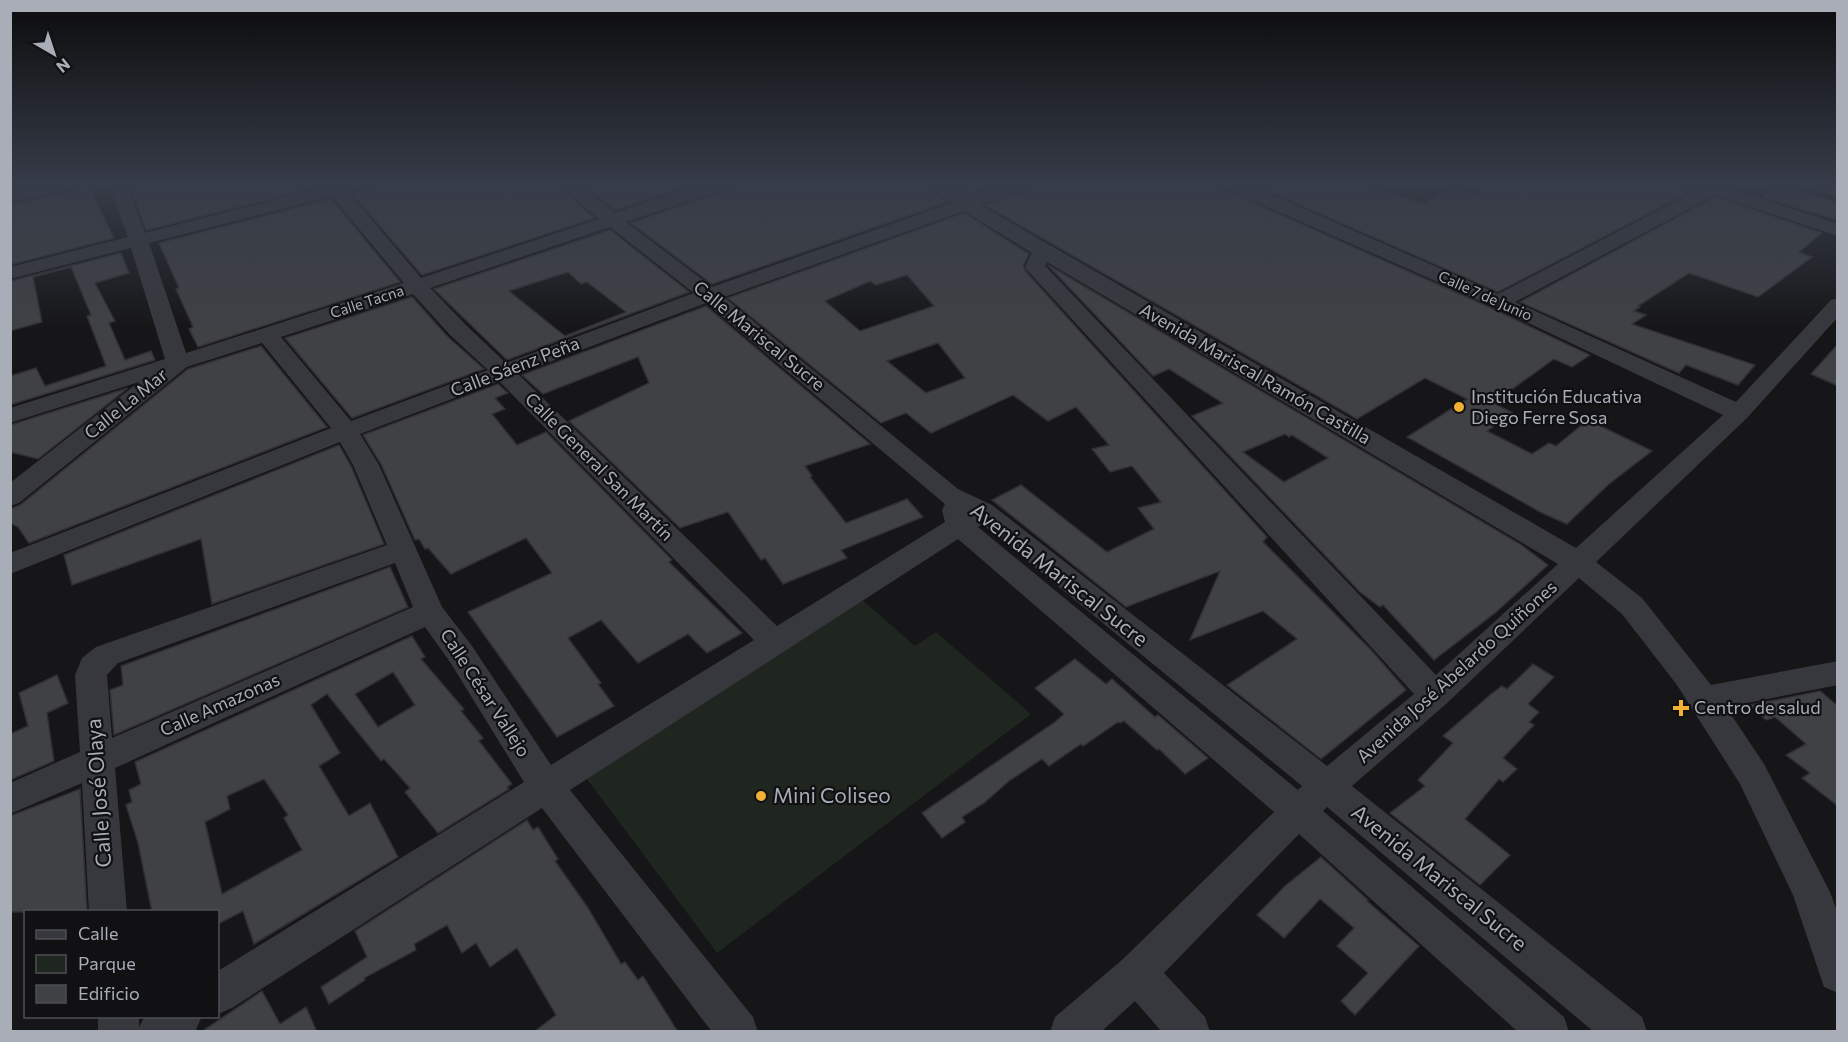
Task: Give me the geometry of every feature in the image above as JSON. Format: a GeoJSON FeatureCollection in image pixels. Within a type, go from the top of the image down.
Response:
{"type":"FeatureCollection","features":[{"type":"Feature","properties":{"kind":"street","name":"Calle La Mar"},"geometry":{"type":"LineString","coordinates":[[10,497],[178,363],[135,232]]}},
{"type":"Feature","properties":{"kind":"street"},"geometry":{"type":"LineString","coordinates":[[10,273],[173,232]]}},
{"type":"Feature","properties":{"kind":"street","name":"Calle General San Martín"},"geometry":{"type":"LineString","coordinates":[[371,232],[458,330],[774,642]]}},
{"type":"Feature","properties":{"kind":"street","name":"Calle Tacna"},"geometry":{"type":"LineString","coordinates":[[10,416],[417,286],[578,232]]}},
{"type":"Feature","properties":{"kind":"street","name":"Calle Mariscal Sucre"},"geometry":{"type":"LineString","coordinates":[[627,232],[709,295],[964,511]]}},
{"type":"Feature","properties":{"kind":"street","name":"Calle Sáenz Peña"},"geometry":{"type":"LineString","coordinates":[[10,564],[345,431],[709,295],[889,232]]}},
{"type":"Feature","properties":{"kind":"street","name":"Avenida Mariscal Ramón Castilla"},"geometry":{"type":"LineString","coordinates":[[1012,232],[1579,563],[1632,606],[1688,676],[1752,774],[1811,891],[1838,973]]}},
{"type":"Feature","properties":{"kind":"street","name":"Calle 7 de Junio"},"geometry":{"type":"LineString","coordinates":[[1339,232],[1499,302],[1738,413]]}},
{"type":"Feature","properties":{"kind":"street"},"geometry":{"type":"LineString","coordinates":[[1499,302],[1627,232]]}},
{"type":"Feature","properties":{"kind":"street"},"geometry":{"type":"LineString","coordinates":[[1043,251],[1035,267],[1435,695]]}},
{"type":"Feature","properties":{"kind":"street","name":"Avenida José Abelardo Quiñones"},"geometry":{"type":"LineString","coordinates":[[1070,1032],[1137,973],[1298,811],[1435,695],[1738,413],[1838,304]]}},
{"type":"Feature","properties":{"kind":"street","name":"Calle César Vallejo"},"geometry":{"type":"LineString","coordinates":[[267,334],[345,431],[366,465],[430,612],[546,787],[738,1032]]}},
{"type":"Feature","properties":{"kind":"street"},"geometry":{"type":"LineString","coordinates":[[219,993],[774,642],[964,511]]}},
{"type":"Feature","properties":{"kind":"street","name":"Avenida Mariscal Sucre"},"geometry":{"type":"LineString","coordinates":[[964,511],[1327,786],[1627,1032]]}},
{"type":"Feature","properties":{"kind":"street","name":"Avenida Mariscal Sucre"},"geometry":{"type":"LineString","coordinates":[[964,511],[1298,811],[1549,1032]]}},
{"type":"Feature","properties":{"kind":"street","name":"Calle José Olaya"},"geometry":{"type":"LineString","coordinates":[[108,910],[91,675],[93,667],[100,660],[119,650],[404,549]]}},
{"type":"Feature","properties":{"kind":"street","name":"Calle Amazonas"},"geometry":{"type":"LineString","coordinates":[[10,799],[430,612]]}},
{"type":"Feature","properties":{"kind":"street"},"geometry":{"type":"LineString","coordinates":[[1702,699],[1838,673]]}},
{"type":"Feature","properties":{"kind":"street"},"geometry":{"type":"LineString","coordinates":[[1137,973],[1190,1032]]}},
{"type":"Feature","properties":{"kind":"street"},"geometry":{"type":"LineString","coordinates":[[158,1032],[180,1018]]}},
{"type":"Feature","properties":{"kind":"green space","name":"Mini Coliseo"},"geometry":{"type":"Polygon","coordinates":[[[860,598],[915,646],[936,632],[1031,714],[717,953],[581,771],[860,598]]]}},
{"type":"Feature","properties":{"kind":"building"},"geometry":{"type":"Polygon","coordinates":[[[10,232],[111,232],[114,238],[10,265],[10,232]]]}},
{"type":"Feature","properties":{"kind":"building"},"geometry":{"type":"Polygon","coordinates":[[[203,232],[358,232],[400,282],[198,347],[189,329],[193,327],[176,289],[179,288],[159,243],[203,232]]]}},
{"type":"Feature","properties":{"kind":"building"},"geometry":{"type":"Polygon","coordinates":[[[385,232],[553,232],[422,275],[385,232]]]}},
{"type":"Feature","properties":{"kind":"building"},"geometry":{"type":"Polygon","coordinates":[[[605,232],[612,232],[689,292],[507,360],[434,289],[605,232]],[[568,272],[509,291],[565,336],[626,312],[587,282],[581,284],[568,272]]]}},
{"type":"Feature","properties":{"kind":"building"},"geometry":{"type":"Polygon","coordinates":[[[642,232],[862,232],[712,284],[642,232]]]}},
{"type":"Feature","properties":{"kind":"building"},"geometry":{"type":"Polygon","coordinates":[[[912,232],[994,232],[1029,254],[1023,266],[1026,272],[1267,537],[1263,542],[1371,650],[1406,690],[1321,759],[1227,685],[1297,639],[1263,611],[1190,640],[1220,571],[1126,607],[992,500],[1021,485],[1107,552],[1154,529],[1138,508],[1161,502],[1132,466],[1110,472],[1092,449],[1109,445],[1076,407],[1048,421],[1013,395],[931,433],[906,413],[881,423],[728,298],[912,232]],[[907,275],[876,285],[870,281],[825,301],[860,331],[934,306],[907,275]],[[938,343],[887,361],[926,393],[965,378],[938,343]]]}},
{"type":"Feature","properties":{"kind":"building"},"geometry":{"type":"Polygon","coordinates":[[[1031,232],[1318,232],[1491,308],[1590,355],[1572,367],[1554,359],[1493,403],[1513,413],[1487,431],[1532,454],[1549,443],[1556,446],[1588,420],[1652,451],[1609,484],[1567,524],[1542,513],[1407,437],[1467,399],[1425,378],[1357,419],[1031,232]]]}},
{"type":"Feature","properties":{"kind":"building"},"geometry":{"type":"Polygon","coordinates":[[[1361,232],[1613,232],[1498,292],[1361,232]]]}},
{"type":"Feature","properties":{"kind":"building"},"geometry":{"type":"Polygon","coordinates":[[[1651,232],[1822,233],[1799,252],[1812,257],[1758,297],[1689,273],[1638,306],[1640,307],[1634,311],[1646,315],[1632,324],[1755,365],[1738,385],[1686,365],[1679,373],[1520,302],[1651,232]]]}},
{"type":"Feature","properties":{"kind":"building"},"geometry":{"type":"Polygon","coordinates":[[[121,253],[129,273],[95,283],[115,321],[109,323],[125,360],[151,351],[155,360],[10,405],[10,376],[36,368],[45,386],[106,366],[87,316],[91,315],[71,267],[33,277],[42,322],[10,331],[10,281],[121,253]]]}},
{"type":"Feature","properties":{"kind":"building"},"geometry":{"type":"Polygon","coordinates":[[[1048,265],[1520,544],[1548,565],[1495,613],[1434,660],[1383,605],[1380,607],[1360,592],[1192,416],[1223,403],[1169,369],[1153,376],[1048,265]],[[1285,434],[1243,452],[1284,482],[1328,458],[1292,435],[1289,437],[1285,434]]]}},
{"type":"Feature","properties":{"kind":"building"},"geometry":{"type":"Polygon","coordinates":[[[412,297],[448,337],[484,369],[352,418],[285,338],[412,297]]]}},
{"type":"Feature","properties":{"kind":"building"},"geometry":{"type":"Polygon","coordinates":[[[706,306],[870,444],[805,466],[812,476],[810,477],[846,523],[907,499],[923,517],[841,550],[847,558],[783,584],[765,558],[761,560],[728,512],[680,528],[569,421],[649,383],[638,357],[543,394],[522,375],[706,306]]]}},
{"type":"Feature","properties":{"kind":"building"},"geometry":{"type":"Polygon","coordinates":[[[1838,344],[1838,386],[1811,374],[1838,344]]]}},
{"type":"Feature","properties":{"kind":"building"},"geometry":{"type":"Polygon","coordinates":[[[261,346],[327,427],[29,543],[18,527],[10,523],[10,509],[20,505],[188,369],[261,346]]]}},
{"type":"Feature","properties":{"kind":"building"},"geometry":{"type":"Polygon","coordinates":[[[498,384],[508,393],[495,398],[505,409],[492,414],[517,445],[546,432],[672,560],[669,562],[742,633],[707,653],[688,634],[638,663],[601,620],[568,638],[601,683],[598,684],[614,706],[557,737],[468,612],[552,573],[526,538],[451,574],[428,548],[425,549],[419,539],[415,540],[381,464],[363,435],[498,384]]]}},
{"type":"Feature","properties":{"kind":"building"},"geometry":{"type":"Polygon","coordinates":[[[128,388],[38,459],[10,452],[10,425],[128,388]]]}},
{"type":"Feature","properties":{"kind":"building"},"geometry":{"type":"Polygon","coordinates":[[[339,445],[351,466],[384,544],[212,604],[201,539],[72,585],[64,555],[339,445]]]}},
{"type":"Feature","properties":{"kind":"building"},"geometry":{"type":"Polygon","coordinates":[[[390,567],[408,607],[114,735],[110,690],[123,685],[121,666],[390,567]]]}},
{"type":"Feature","properties":{"kind":"building"},"geometry":{"type":"Polygon","coordinates":[[[412,636],[425,657],[421,659],[464,709],[461,711],[483,738],[479,741],[512,784],[507,787],[509,789],[438,833],[405,792],[410,788],[384,759],[381,761],[327,694],[311,705],[340,753],[319,766],[349,816],[370,803],[398,857],[254,944],[243,911],[219,923],[219,910],[152,910],[138,843],[126,805],[132,802],[129,790],[141,784],[135,762],[412,636]],[[393,672],[355,694],[378,727],[415,705],[393,672]],[[264,779],[227,796],[230,809],[205,822],[222,894],[302,850],[284,818],[288,815],[264,779]]]}},
{"type":"Feature","properties":{"kind":"building"},"geometry":{"type":"Polygon","coordinates":[[[1075,659],[1106,684],[1112,679],[1155,717],[1158,715],[1208,758],[1185,774],[1159,749],[1157,750],[1124,721],[1118,722],[1049,766],[1042,759],[962,817],[965,822],[942,838],[922,813],[1064,714],[1035,688],[1075,659]]]}},
{"type":"Feature","properties":{"kind":"building"},"geometry":{"type":"Polygon","coordinates":[[[1533,664],[1554,677],[1528,704],[1539,712],[1529,722],[1534,725],[1503,758],[1517,769],[1503,782],[1499,779],[1465,819],[1510,855],[1480,885],[1390,813],[1425,786],[1418,780],[1453,743],[1443,736],[1502,686],[1507,689],[1533,664]]]}},
{"type":"Feature","properties":{"kind":"building"},"geometry":{"type":"Polygon","coordinates":[[[57,675],[68,703],[47,713],[54,761],[10,780],[10,734],[28,726],[19,693],[57,675]]]}},
{"type":"Feature","properties":{"kind":"building"},"geometry":{"type":"Polygon","coordinates":[[[1820,691],[1838,706],[1838,806],[1802,778],[1810,773],[1786,755],[1806,744],[1775,717],[1766,720],[1750,705],[1820,691]]]}},
{"type":"Feature","properties":{"kind":"building"},"geometry":{"type":"Polygon","coordinates":[[[80,789],[87,910],[10,912],[10,816],[80,789]]]}},
{"type":"Feature","properties":{"kind":"building"},"geometry":{"type":"Polygon","coordinates":[[[527,820],[533,830],[538,827],[558,859],[555,861],[588,908],[621,964],[625,962],[638,980],[643,976],[678,1032],[534,1032],[556,1015],[517,948],[490,967],[476,943],[462,953],[447,925],[414,944],[416,950],[364,978],[365,980],[329,1004],[321,987],[367,957],[355,931],[527,820]]]}},
{"type":"Feature","properties":{"kind":"building"},"geometry":{"type":"Polygon","coordinates":[[[1321,857],[1419,946],[1355,1015],[1341,1001],[1368,973],[1337,946],[1354,928],[1320,899],[1284,938],[1257,915],[1285,886],[1321,857]]]}},
{"type":"Feature","properties":{"kind":"building"},"geometry":{"type":"Polygon","coordinates":[[[262,991],[280,1024],[306,1007],[317,1032],[201,1032],[262,991]]]}},
{"type":"Feature","properties":{"kind":"place","name":"Institución Educativa Diego Ferre Sosa"},"geometry":{"type":"Point","coordinates":[1459,407]}},
{"type":"Feature","properties":{"kind":"place","name":"Centro de salud"},"geometry":{"type":"Point","coordinates":[1681,708]}},
{"type":"Feature","properties":{"kind":"place","name":"Mini Coliseo"},"geometry":{"type":"Point","coordinates":[761,796]}}]}
